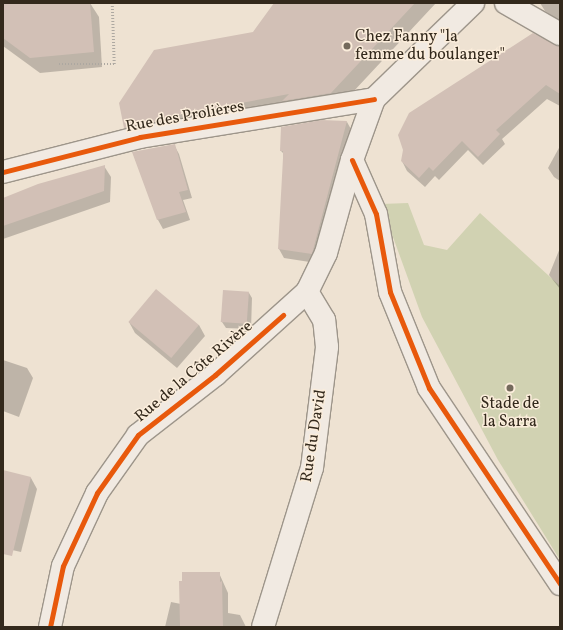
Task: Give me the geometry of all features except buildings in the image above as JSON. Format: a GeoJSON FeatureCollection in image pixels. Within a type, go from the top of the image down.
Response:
{"type":"FeatureCollection","features":[{"type":"Feature","properties":{"kind":"street"},"geometry":{"type":"LineString","coordinates":[[374,100],[473,3]]}},
{"type":"Feature","properties":{"kind":"street"},"geometry":{"type":"LineString","coordinates":[[506,3],[560,34]]}},
{"type":"Feature","properties":{"kind":"street","name":"Rue de la Côte Rivère"},"geometry":{"type":"LineString","coordinates":[[50,627],[63,566],[97,493],[138,435],[215,375],[307,292],[326,253],[352,160],[374,100]]}},
{"type":"Feature","properties":{"kind":"street","name":"Rue des Prolières"},"geometry":{"type":"LineString","coordinates":[[3,172],[140,137],[374,100]]}},
{"type":"Feature","properties":{"kind":"street"},"geometry":{"type":"LineString","coordinates":[[352,160],[376,214],[390,292],[429,388],[560,584]]}},
{"type":"Feature","properties":{"kind":"street","name":"Rue du David"},"geometry":{"type":"LineString","coordinates":[[263,627],[312,468],[327,346],[324,320],[307,292]]}},
{"type":"Feature","properties":{"kind":"path"},"geometry":{"type":"LineString","coordinates":[[59,64],[114,64],[112,3]]}},
{"type":"Feature","properties":{"kind":"green space","name":"Stade de la Sarra"},"geometry":{"type":"Polygon","coordinates":[[[408,203],[424,245],[447,250],[480,213],[560,286],[560,560],[498,460],[422,317],[381,204],[408,203]]]}},
{"type":"Feature","properties":{"kind":"cycle path"},"geometry":{"type":"LineString","coordinates":[[3,172],[140,137],[374,99]]}},
{"type":"Feature","properties":{"kind":"cycle path"},"geometry":{"type":"LineString","coordinates":[[352,160],[376,214],[390,292],[429,388],[560,584]]}},
{"type":"Feature","properties":{"kind":"cycle path"},"geometry":{"type":"LineString","coordinates":[[50,627],[63,566],[97,493],[138,435],[215,375],[283,315]]}},
{"type":"Feature","properties":{"kind":"place","name":"Chez Fanny \"la femme du boulanger\""},"geometry":{"type":"Point","coordinates":[347,46]}},
{"type":"Feature","properties":{"kind":"place","name":"Stade de la Sarra"},"geometry":{"type":"Point","coordinates":[510,388]}}]}
